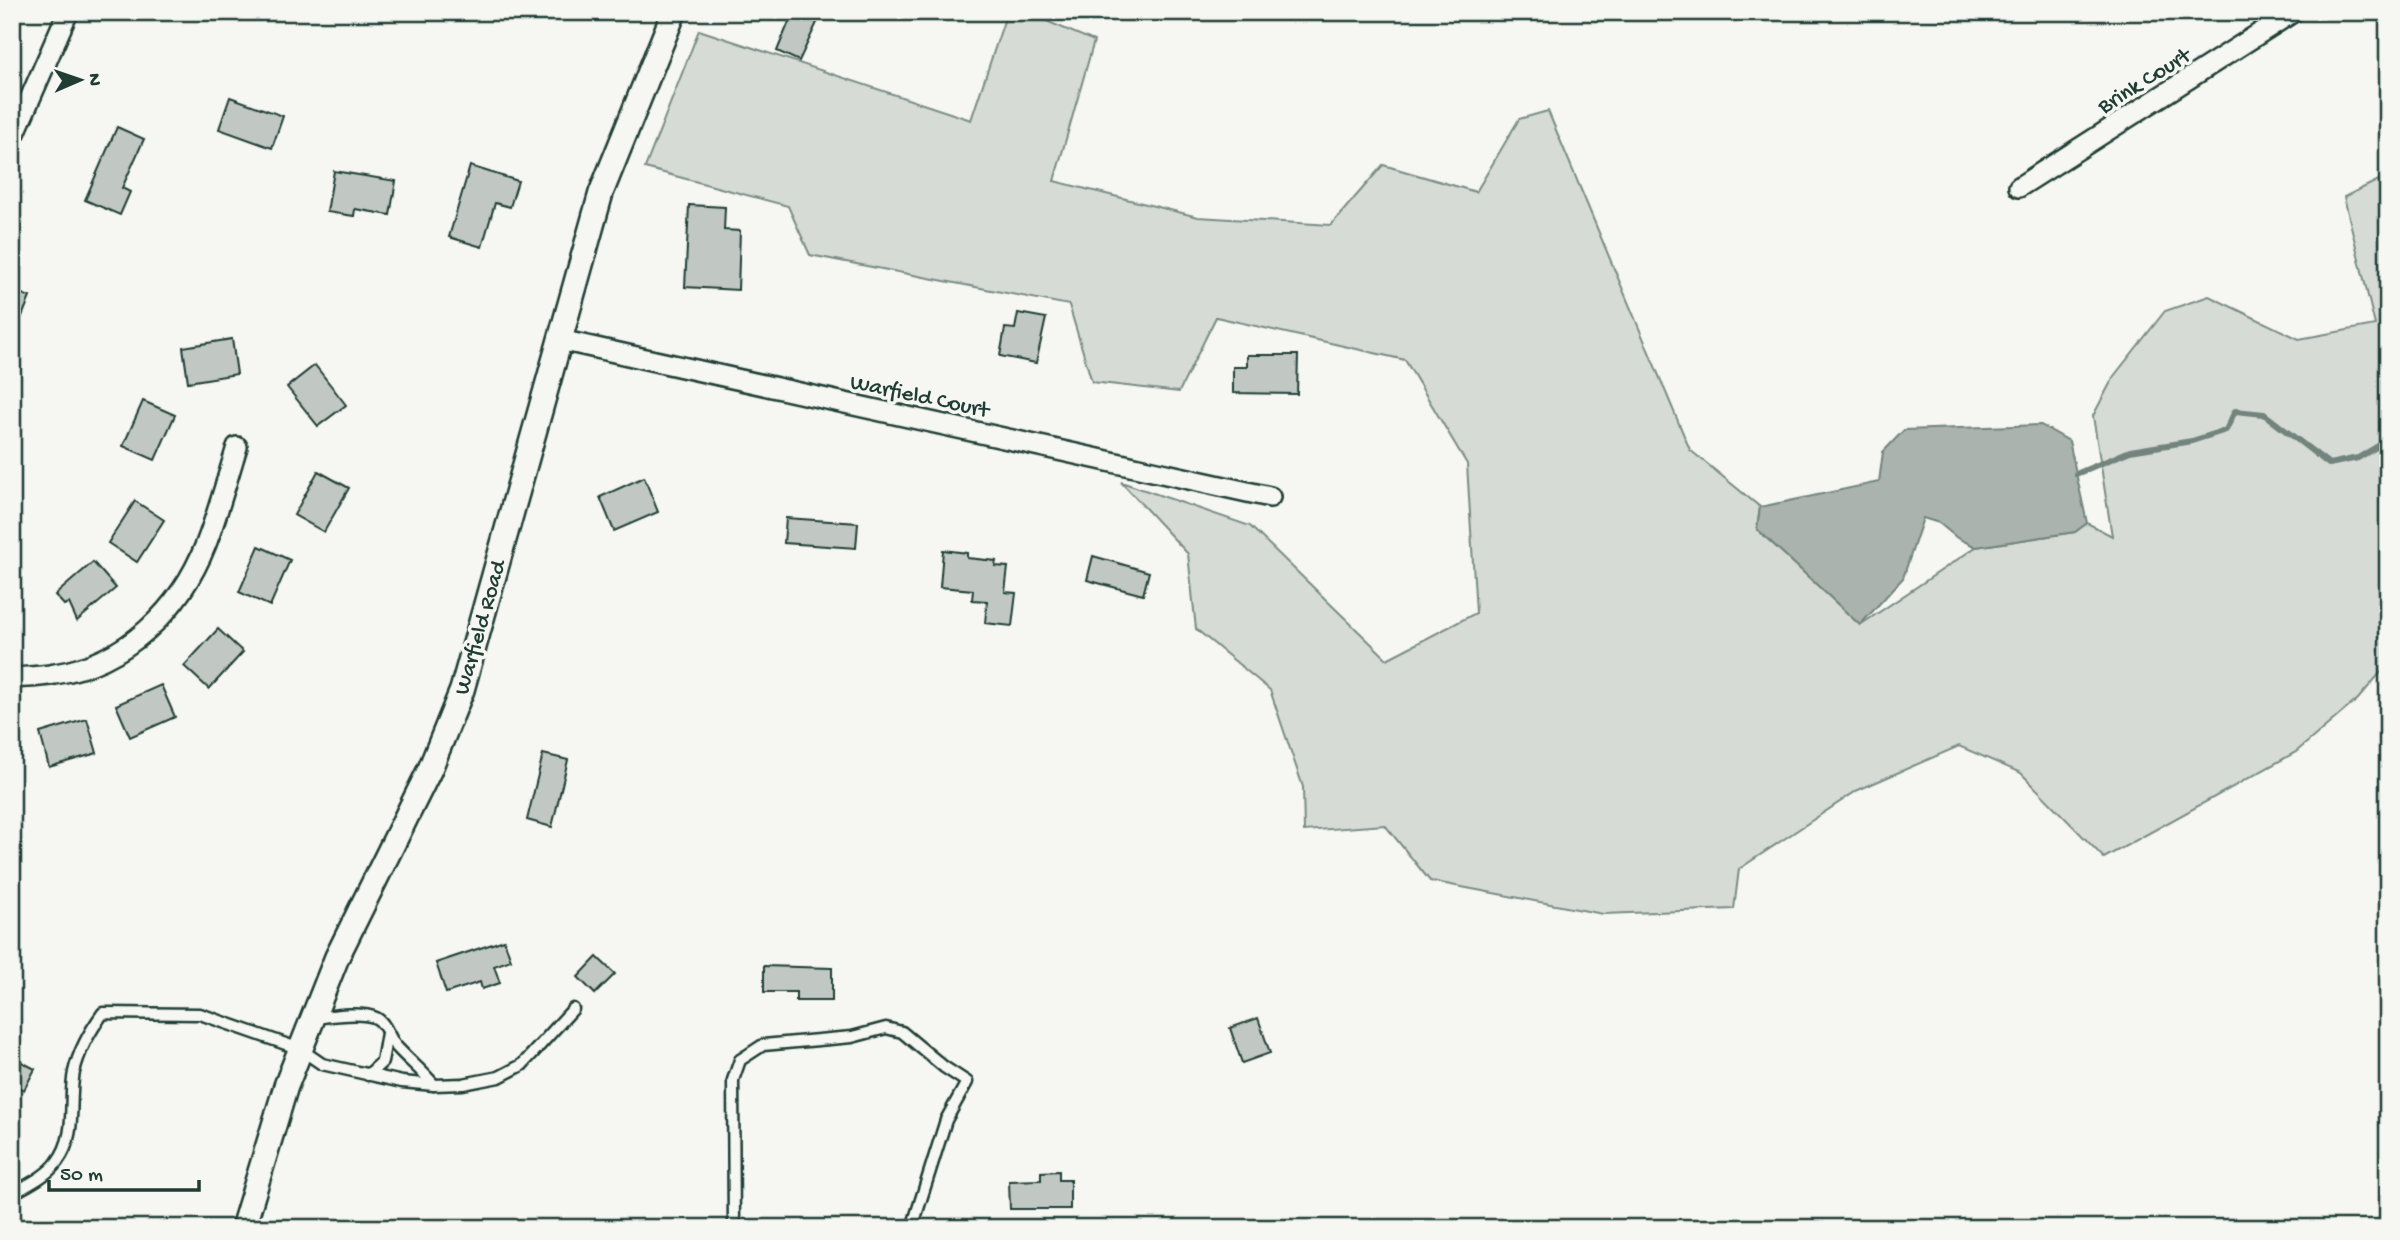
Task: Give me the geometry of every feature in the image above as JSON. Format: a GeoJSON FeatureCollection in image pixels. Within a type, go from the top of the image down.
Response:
{"type":"FeatureCollection","features":[{"type":"Feature","properties":{"kind":"street"},"geometry":{"type":"LineString","coordinates":[[15,133],[68,12]]}},
{"type":"Feature","properties":{"kind":"street","name":"Warfield Road"},"geometry":{"type":"LineString","coordinates":[[243,1228],[312,1018],[337,957],[430,769],[461,690],[601,193],[674,12]]}},
{"type":"Feature","properties":{"kind":"street","name":"Brink Court"},"geometry":{"type":"LineString","coordinates":[[2019,187],[2293,12]]}},
{"type":"Feature","properties":{"kind":"street","name":"Warfield Court"},"geometry":{"type":"LineString","coordinates":[[559,340],[1270,497]]}},
{"type":"Feature","properties":{"kind":"street"},"geometry":{"type":"LineString","coordinates":[[12,678],[56,674],[100,661],[134,642],[159,621],[186,584],[206,546],[237,447]]}},
{"type":"Feature","properties":{"kind":"lane"},"geometry":{"type":"LineString","coordinates":[[12,1194],[56,1164],[67,1146],[79,1052],[103,1013],[201,1014],[300,1049],[322,1064],[402,1082],[434,1085],[463,1084],[499,1077],[522,1065],[573,1009]]}},
{"type":"Feature","properties":{"kind":"lane"},"geometry":{"type":"LineString","coordinates":[[312,1018],[346,1014],[376,1018],[395,1045],[419,1066],[434,1085]]}},
{"type":"Feature","properties":{"kind":"lane"},"geometry":{"type":"LineString","coordinates":[[734,1228],[733,1080],[740,1060],[763,1045],[852,1037],[886,1028],[902,1032],[944,1067],[967,1082],[946,1120],[912,1228]]}},
{"type":"Feature","properties":{"kind":"lane"},"geometry":{"type":"LineString","coordinates":[[368,1075],[382,1062],[387,1032]]}},
{"type":"Feature","properties":{"kind":"shaded area"},"geometry":{"type":"Polygon","coordinates":[[[1007,12],[1025,12],[1094,41],[1054,181],[1198,217],[1331,225],[1383,165],[1476,192],[1519,119],[1548,111],[1690,450],[1760,507],[1757,529],[1860,625],[1976,547],[2075,532],[2087,523],[2112,536],[2093,416],[2114,376],[2165,311],[2209,296],[2299,339],[2375,325],[2344,197],[2385,177],[2388,179],[2388,664],[2358,699],[2296,752],[2104,858],[2021,773],[1959,746],[1858,790],[1739,869],[1734,909],[1603,914],[1430,881],[1385,825],[1304,831],[1303,787],[1270,690],[1196,629],[1188,554],[1121,482],[1250,526],[1387,659],[1476,613],[1467,464],[1405,360],[1216,317],[1179,392],[1092,382],[1069,305],[810,255],[788,206],[645,168],[699,30],[971,120],[1007,12]]]}},
{"type":"Feature","properties":{"kind":"shaded area"},"geometry":{"type":"Polygon","coordinates":[[[2041,425],[2069,441],[2087,523],[2075,532],[1976,547],[1957,538],[1939,523],[1923,518],[1903,578],[1860,625],[1757,529],[1760,507],[1879,482],[1883,452],[1904,430],[2041,425]]]}},
{"type":"Feature","properties":{"kind":"building"},"geometry":{"type":"Polygon","coordinates":[[[793,12],[822,12],[799,61],[777,51],[793,12]]]}},
{"type":"Feature","properties":{"kind":"building"},"geometry":{"type":"Polygon","coordinates":[[[230,97],[283,116],[272,148],[219,129],[230,97]]]}},
{"type":"Feature","properties":{"kind":"building"},"geometry":{"type":"Polygon","coordinates":[[[117,127],[144,139],[122,188],[130,192],[120,215],[85,200],[117,127]]]}},
{"type":"Feature","properties":{"kind":"building"},"geometry":{"type":"Polygon","coordinates":[[[470,166],[518,181],[510,207],[495,203],[482,247],[449,237],[470,166]]]}},
{"type":"Feature","properties":{"kind":"building"},"geometry":{"type":"Polygon","coordinates":[[[334,171],[396,181],[390,215],[355,209],[354,216],[327,212],[334,171]]]}},
{"type":"Feature","properties":{"kind":"building"},"geometry":{"type":"Polygon","coordinates":[[[689,205],[725,207],[724,230],[740,231],[738,290],[685,287],[689,205]]]}},
{"type":"Feature","properties":{"kind":"building"},"geometry":{"type":"Polygon","coordinates":[[[12,290],[30,297],[13,338],[12,338],[12,290]]]}},
{"type":"Feature","properties":{"kind":"building"},"geometry":{"type":"Polygon","coordinates":[[[1018,313],[1046,318],[1036,363],[1000,356],[1005,328],[1015,329],[1018,313]]]}},
{"type":"Feature","properties":{"kind":"building"},"geometry":{"type":"Polygon","coordinates":[[[232,339],[237,374],[188,382],[183,347],[232,339]]]}},
{"type":"Feature","properties":{"kind":"building"},"geometry":{"type":"Polygon","coordinates":[[[1247,355],[1298,355],[1297,394],[1233,393],[1233,367],[1247,367],[1247,355]]]}},
{"type":"Feature","properties":{"kind":"building"},"geometry":{"type":"Polygon","coordinates":[[[315,365],[346,405],[318,426],[287,387],[315,365]]]}},
{"type":"Feature","properties":{"kind":"building"},"geometry":{"type":"Polygon","coordinates":[[[143,401],[175,415],[155,460],[123,446],[143,401]]]}},
{"type":"Feature","properties":{"kind":"building"},"geometry":{"type":"Polygon","coordinates":[[[318,471],[349,488],[324,532],[294,515],[318,471]]]}},
{"type":"Feature","properties":{"kind":"building"},"geometry":{"type":"Polygon","coordinates":[[[644,477],[658,512],[614,531],[600,497],[644,477]]]}},
{"type":"Feature","properties":{"kind":"building"},"geometry":{"type":"Polygon","coordinates":[[[135,501],[164,520],[137,562],[108,543],[135,501]]]}},
{"type":"Feature","properties":{"kind":"building"},"geometry":{"type":"Polygon","coordinates":[[[786,518],[858,523],[856,548],[784,543],[786,518]]]}},
{"type":"Feature","properties":{"kind":"building"},"geometry":{"type":"Polygon","coordinates":[[[259,546],[290,560],[270,606],[239,592],[259,546]]]}},
{"type":"Feature","properties":{"kind":"building"},"geometry":{"type":"Polygon","coordinates":[[[943,550],[967,553],[967,558],[996,561],[995,566],[1008,567],[1005,592],[1016,593],[1012,626],[985,623],[987,601],[972,600],[973,590],[940,587],[943,550]]]}},
{"type":"Feature","properties":{"kind":"building"},"geometry":{"type":"Polygon","coordinates":[[[1093,556],[1149,572],[1143,595],[1087,580],[1093,556]]]}},
{"type":"Feature","properties":{"kind":"building"},"geometry":{"type":"Polygon","coordinates":[[[93,562],[116,588],[77,621],[69,603],[64,605],[55,595],[93,562]]]}},
{"type":"Feature","properties":{"kind":"building"},"geometry":{"type":"Polygon","coordinates":[[[218,629],[243,652],[209,689],[184,666],[218,629]]]}},
{"type":"Feature","properties":{"kind":"building"},"geometry":{"type":"Polygon","coordinates":[[[161,685],[175,717],[130,737],[116,705],[161,685]]]}},
{"type":"Feature","properties":{"kind":"building"},"geometry":{"type":"Polygon","coordinates":[[[87,719],[97,753],[49,767],[40,733],[87,719]]]}},
{"type":"Feature","properties":{"kind":"building"},"geometry":{"type":"Polygon","coordinates":[[[543,754],[568,760],[552,827],[527,820],[543,754]]]}},
{"type":"Feature","properties":{"kind":"building"},"geometry":{"type":"Polygon","coordinates":[[[504,940],[511,960],[494,966],[500,983],[482,989],[480,982],[446,993],[436,963],[504,940]]]}},
{"type":"Feature","properties":{"kind":"building"},"geometry":{"type":"Polygon","coordinates":[[[597,957],[615,974],[595,994],[578,977],[597,957]]]}},
{"type":"Feature","properties":{"kind":"building"},"geometry":{"type":"Polygon","coordinates":[[[764,966],[832,968],[832,1001],[796,1001],[796,992],[764,992],[764,966]]]}},
{"type":"Feature","properties":{"kind":"building"},"geometry":{"type":"Polygon","coordinates":[[[1258,1018],[1270,1053],[1242,1063],[1230,1028],[1258,1018]]]}},
{"type":"Feature","properties":{"kind":"building"},"geometry":{"type":"Polygon","coordinates":[[[12,1057],[35,1069],[24,1090],[12,1084],[12,1057]]]}},
{"type":"Feature","properties":{"kind":"building"},"geometry":{"type":"Polygon","coordinates":[[[1059,1171],[1059,1180],[1070,1180],[1070,1209],[1010,1209],[1009,1181],[1041,1180],[1041,1172],[1059,1171]]]}},
{"type":"Feature","properties":{"kind":"waterway"},"geometry":{"type":"LineString","coordinates":[[2076,474],[2130,451],[2192,441],[2226,430],[2235,411],[2264,414],[2329,464],[2358,458],[2378,446],[2388,454]]}}]}
